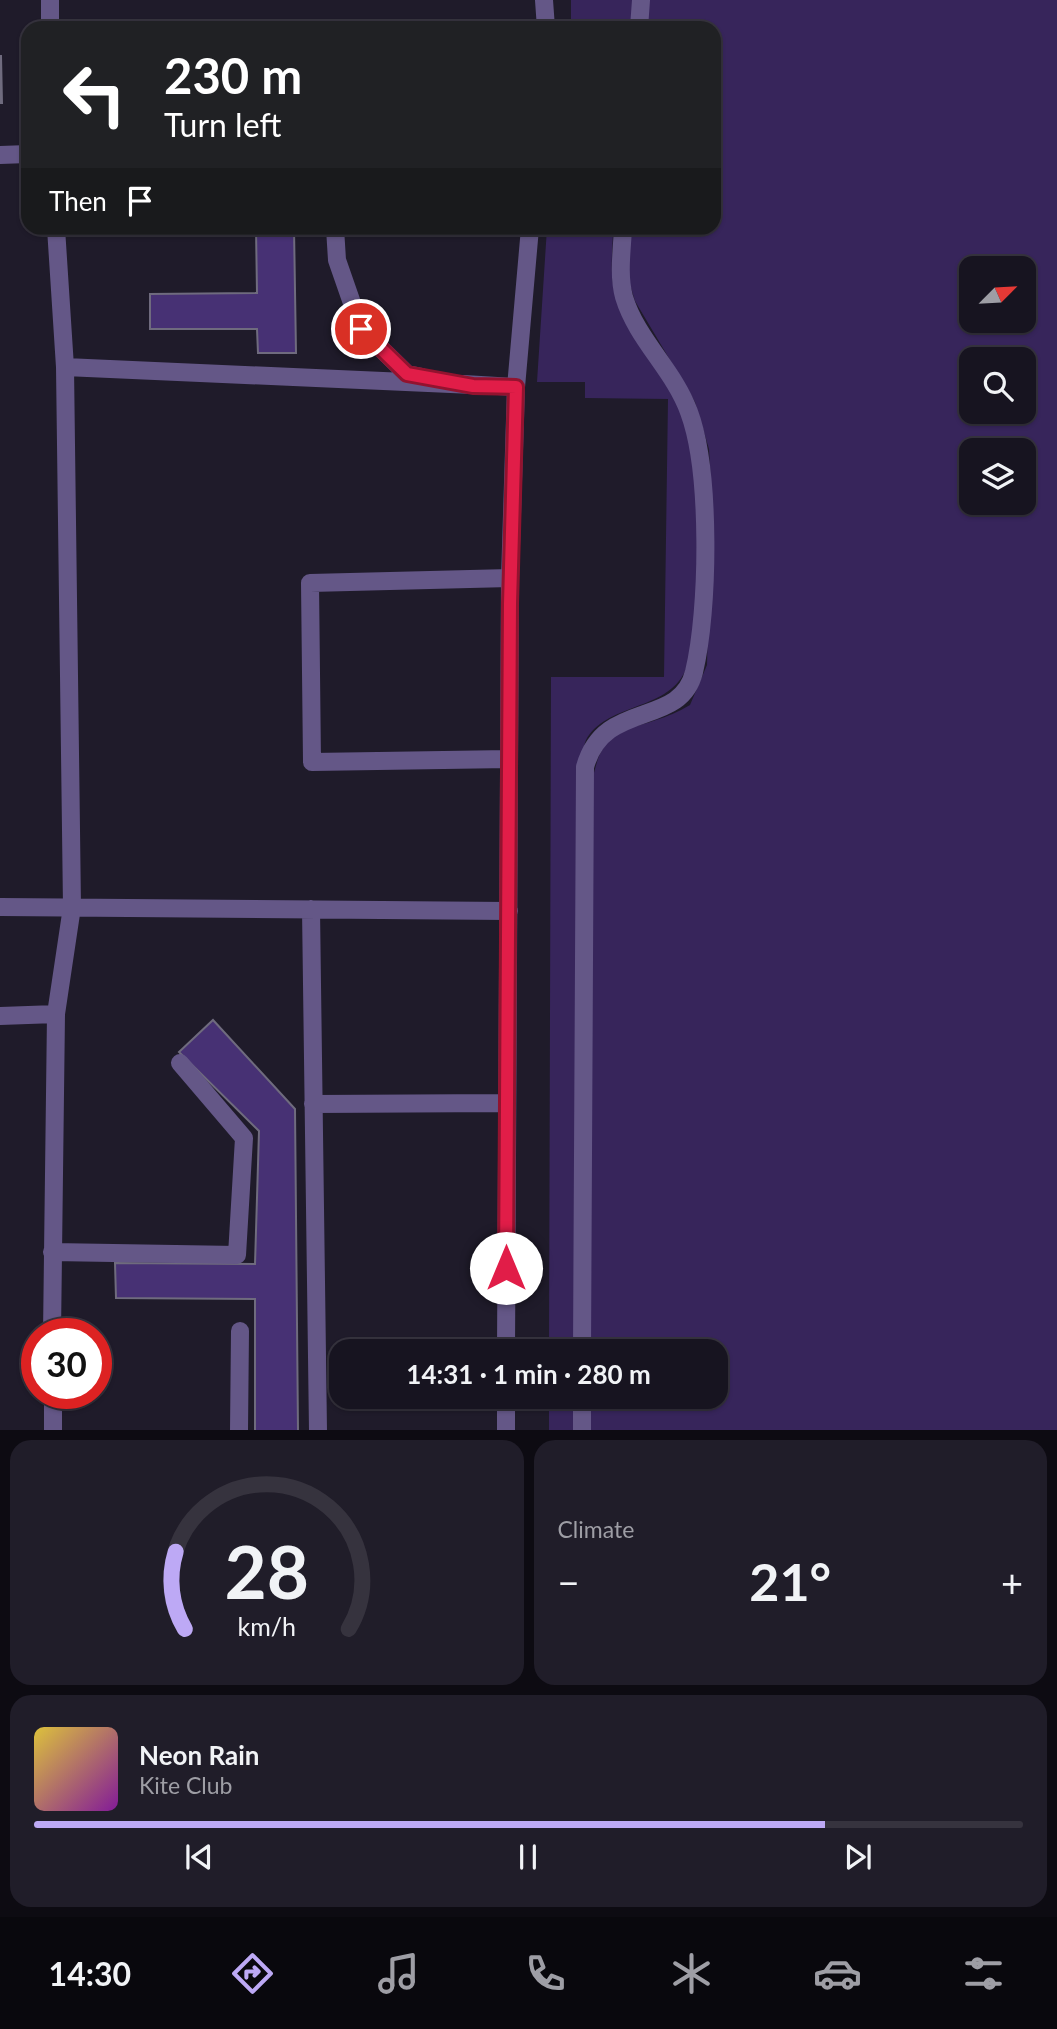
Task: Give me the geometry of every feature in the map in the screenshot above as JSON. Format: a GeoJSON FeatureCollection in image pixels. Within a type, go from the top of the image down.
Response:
{"type":"FeatureCollection","features":[{"type":"Feature","properties":{"kind":"street"},"geometry":{"type":"LineString","coordinates":[[50,0],[50,21]]}},
{"type":"Feature","properties":{"kind":"street"},"geometry":{"type":"LineString","coordinates":[[544,0],[546,21]]}},
{"type":"Feature","properties":{"kind":"street"},"geometry":{"type":"LineString","coordinates":[[640,21],[641,0]]}},
{"type":"Feature","properties":{"kind":"street"},"geometry":{"type":"LineString","coordinates":[[0,155],[21,154]]}},
{"type":"Feature","properties":{"kind":"street"},"geometry":{"type":"LineString","coordinates":[[52,1318],[56,1014],[72,907],[65,367],[56,235]]}},
{"type":"Feature","properties":{"kind":"street"},"geometry":{"type":"LineString","coordinates":[[335,235],[337,260],[361,329],[407,374],[473,386]]}},
{"type":"Feature","properties":{"kind":"street"},"geometry":{"type":"LineString","coordinates":[[506,1339],[510,578],[516,387],[529,235]]}},
{"type":"Feature","properties":{"kind":"street"},"geometry":{"type":"LineString","coordinates":[[582,1339],[584,766],[589,750],[608,728],[658,709],[686,692],[698,655],[703,597],[701,454],[678,388],[643,337],[624,296],[621,279],[623,235]]}},
{"type":"Feature","properties":{"kind":"street"},"geometry":{"type":"LineString","coordinates":[[65,367],[516,387]]}},
{"type":"Feature","properties":{"kind":"street"},"geometry":{"type":"LineString","coordinates":[[509,759],[312,762],[310,583],[510,578]]}},
{"type":"Feature","properties":{"kind":"street"},"geometry":{"type":"LineString","coordinates":[[0,907],[509,911]]}},
{"type":"Feature","properties":{"kind":"street"},"geometry":{"type":"LineString","coordinates":[[311,909],[318,1430]]}},
{"type":"Feature","properties":{"kind":"street"},"geometry":{"type":"LineString","coordinates":[[0,1016],[56,1014]]}},
{"type":"Feature","properties":{"kind":"street"},"geometry":{"type":"LineString","coordinates":[[51,1252],[237,1255],[244,1138],[180,1063]]}},
{"type":"Feature","properties":{"kind":"street"},"geometry":{"type":"LineString","coordinates":[[313,1104],[506,1103]]}},
{"type":"Feature","properties":{"kind":"street"},"geometry":{"type":"LineString","coordinates":[[239,1430],[240,1331]]}},
{"type":"Feature","properties":{"kind":"street"},"geometry":{"type":"LineString","coordinates":[[53,1409],[54,1430]]}},
{"type":"Feature","properties":{"kind":"street"},"geometry":{"type":"LineString","coordinates":[[506,1409],[506,1430]]}},
{"type":"Feature","properties":{"kind":"street"},"geometry":{"type":"LineString","coordinates":[[582,1409],[582,1430]]}},
{"type":"Feature","properties":{"kind":"shaded area"},"geometry":{"type":"Polygon","coordinates":[[[571,0],[633,0],[632,21],[571,21],[571,0]]]}},
{"type":"Feature","properties":{"kind":"shaded area"},"geometry":{"type":"Polygon","coordinates":[[[646,0],[1057,0],[1057,1430],[590,1430],[590,1409],[728,1409],[728,1339],[590,1339],[590,797],[595,770],[602,751],[611,739],[622,731],[690,705],[707,665],[711,484],[709,449],[695,402],[635,301],[628,278],[628,235],[721,235],[721,21],[644,21],[646,0]]]}},
{"type":"Feature","properties":{"kind":"shaded area"},"geometry":{"type":"Polygon","coordinates":[[[547,235],[613,235],[612,274],[618,301],[631,326],[670,384],[685,421],[691,452],[698,528],[697,604],[688,663],[681,678],[671,689],[658,697],[600,724],[587,737],[581,760],[578,1339],[549,1339],[551,677],[664,677],[668,399],[585,398],[585,382],[537,382],[547,235]]]}},
{"type":"Feature","properties":{"kind":"shaded area"},"geometry":{"type":"Polygon","coordinates":[[[549,1409],[578,1409],[578,1430],[549,1430],[549,1409]]]}},
{"type":"Feature","properties":{"kind":"building"},"geometry":{"type":"Polygon","coordinates":[[[1,56],[2,103],[0,103],[1,56]]]}},
{"type":"Feature","properties":{"kind":"building"},"geometry":{"type":"Polygon","coordinates":[[[256,235],[294,235],[296,353],[258,353],[257,329],[150,329],[150,294],[257,293],[256,235]]]}},
{"type":"Feature","properties":{"kind":"building"},"geometry":{"type":"Polygon","coordinates":[[[213,1020],[295,1109],[298,1430],[255,1430],[255,1299],[116,1298],[115,1263],[255,1264],[259,1131],[179,1052],[213,1020]]]}},
{"type":"Feature","properties":{"kind":"route"},"geometry":{"type":"LineString","coordinates":[[361,329],[407,374],[473,386],[516,387],[510,604],[506,1268]]}}]}
